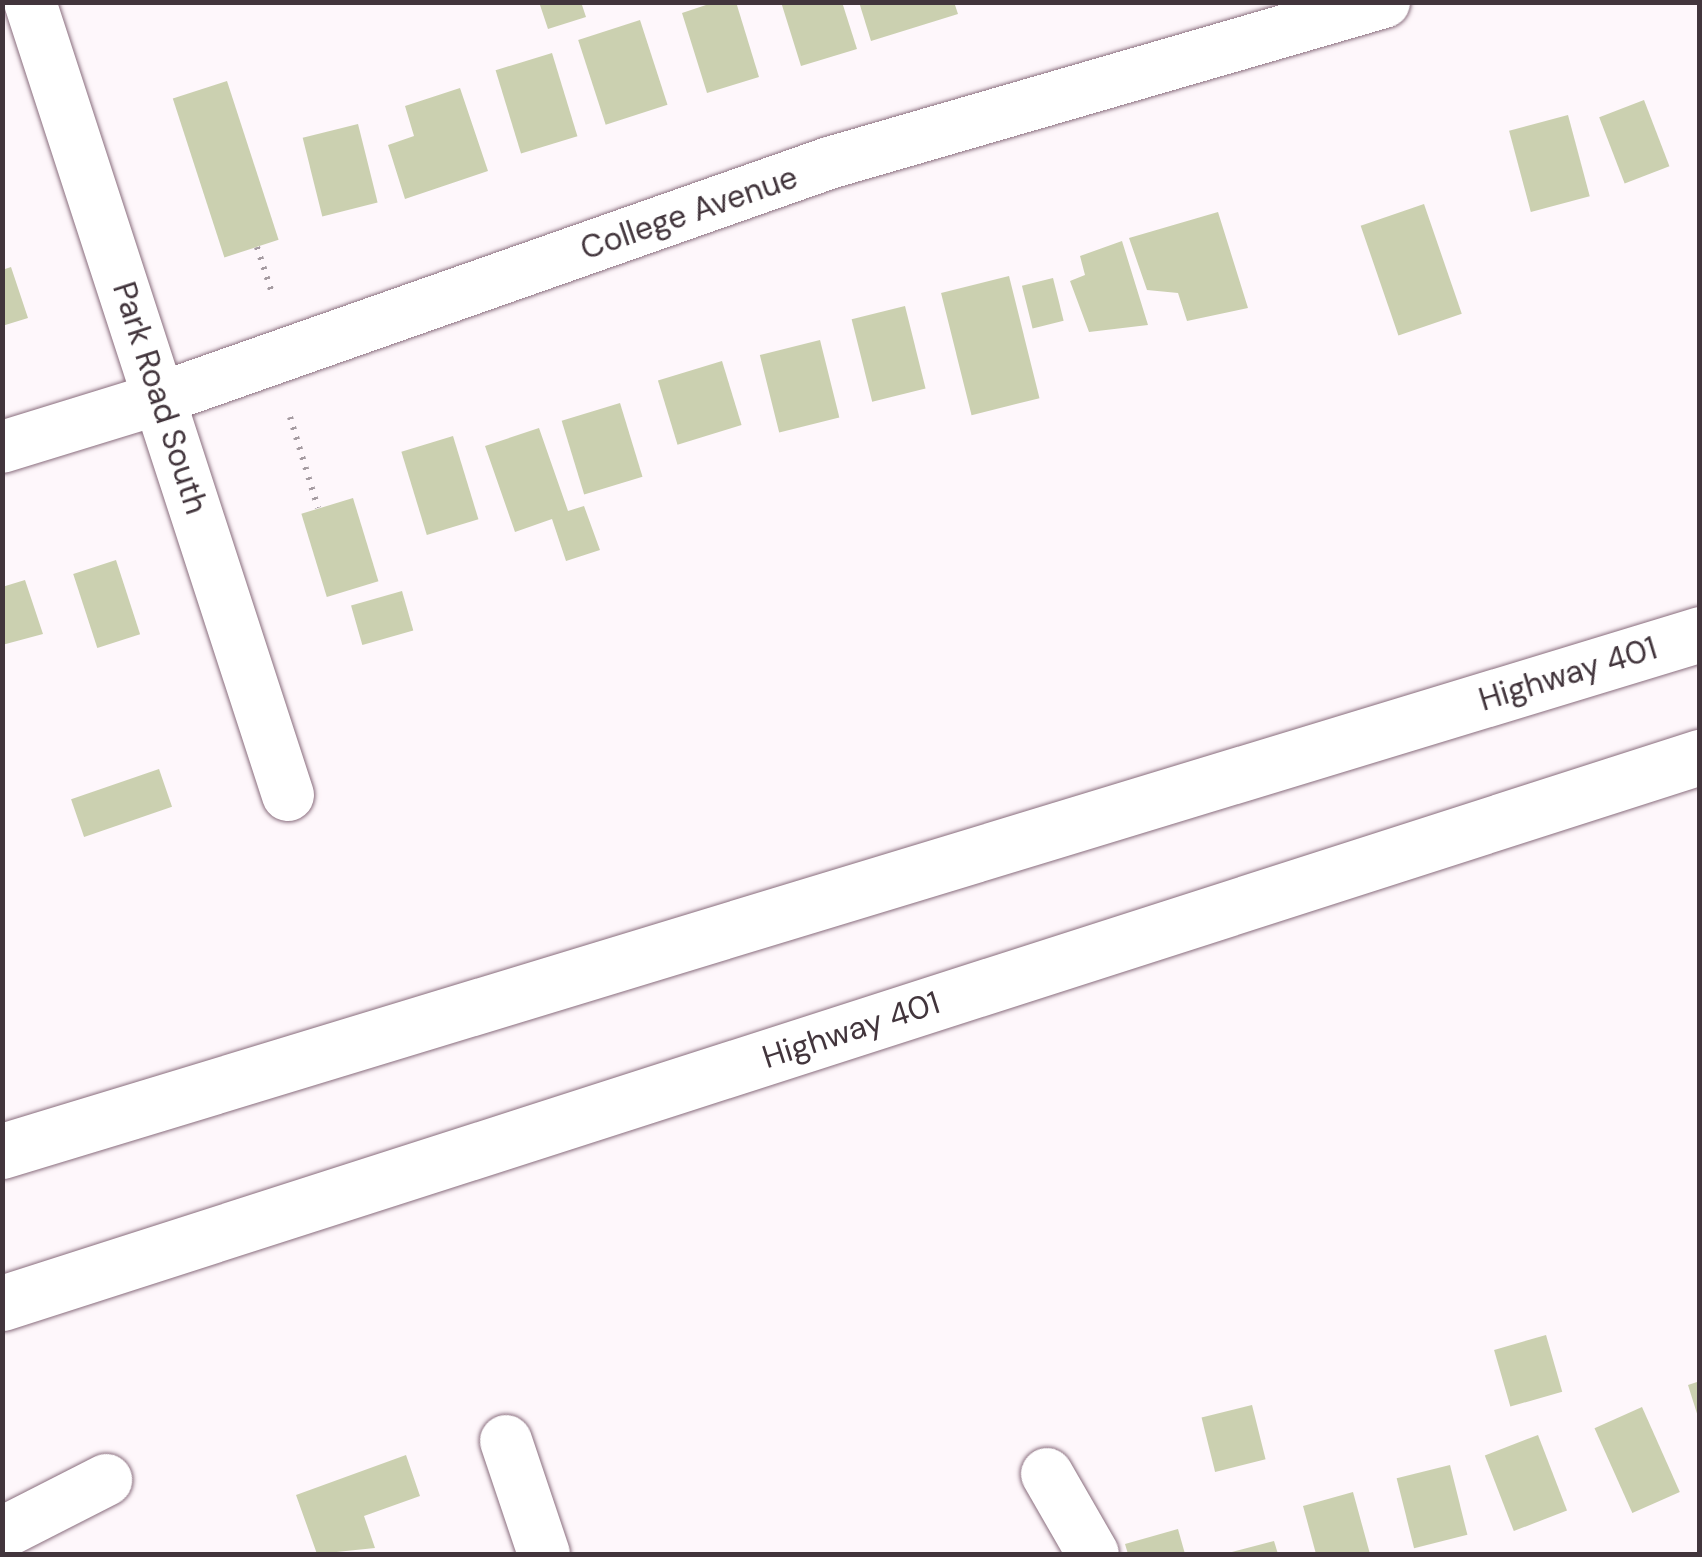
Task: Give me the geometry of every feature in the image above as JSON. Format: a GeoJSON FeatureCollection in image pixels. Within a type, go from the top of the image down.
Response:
{"type":"FeatureCollection","features":[{"type":"Feature","properties":{"kind":"highway","name":"Highway 401"},"geometry":{"type":"LineString","coordinates":[[2,1151],[1700,634]]}},
{"type":"Feature","properties":{"kind":"highway","name":"Highway 401"},"geometry":{"type":"LineString","coordinates":[[2,1303],[1700,756]]}},
{"type":"Feature","properties":{"kind":"street","name":"Park Road South"},"geometry":{"type":"LineString","coordinates":[[30,2],[288,794]]}},
{"type":"Feature","properties":{"kind":"street","name":"College Avenue"},"geometry":{"type":"LineString","coordinates":[[2,447],[161,398],[829,163],[1384,2]]}},
{"type":"Feature","properties":{"kind":"street"},"geometry":{"type":"LineString","coordinates":[[506,1441],[544,1554]]}},
{"type":"Feature","properties":{"kind":"street"},"geometry":{"type":"LineString","coordinates":[[1048,1474],[1093,1554]]}},
{"type":"Feature","properties":{"kind":"street"},"geometry":{"type":"LineString","coordinates":[[2,1533],[106,1480]]}},
{"type":"Feature","properties":{"kind":"path"},"geometry":{"type":"LineString","coordinates":[[257,247],[271,290]]}},
{"type":"Feature","properties":{"kind":"path"},"geometry":{"type":"LineString","coordinates":[[290,417],[318,508]]}},
{"type":"Feature","properties":{"kind":"building"},"geometry":{"type":"Polygon","coordinates":[[[539,2],[581,2],[586,17],[548,29],[539,2]]]}},
{"type":"Feature","properties":{"kind":"building"},"geometry":{"type":"Polygon","coordinates":[[[715,2],[736,2],[759,77],[707,93],[682,13],[715,2]]]}},
{"type":"Feature","properties":{"kind":"building"},"geometry":{"type":"Polygon","coordinates":[[[781,2],[842,2],[857,49],[801,66],[781,2]]]}},
{"type":"Feature","properties":{"kind":"building"},"geometry":{"type":"Polygon","coordinates":[[[859,2],[954,2],[958,14],[871,41],[859,2]]]}},
{"type":"Feature","properties":{"kind":"building"},"geometry":{"type":"Polygon","coordinates":[[[640,20],[668,105],[606,125],[578,40],[640,20]]]}},
{"type":"Feature","properties":{"kind":"building"},"geometry":{"type":"Polygon","coordinates":[[[552,53],[577,136],[521,153],[496,70],[552,53]]]}},
{"type":"Feature","properties":{"kind":"building"},"geometry":{"type":"Polygon","coordinates":[[[227,81],[279,240],[224,257],[173,99],[227,81]]]}},
{"type":"Feature","properties":{"kind":"building"},"geometry":{"type":"Polygon","coordinates":[[[460,88],[488,171],[405,199],[388,145],[414,136],[405,106],[460,88]]]}},
{"type":"Feature","properties":{"kind":"building"},"geometry":{"type":"Polygon","coordinates":[[[1644,100],[1669,166],[1625,183],[1599,117],[1644,100]]]}},
{"type":"Feature","properties":{"kind":"building"},"geometry":{"type":"Polygon","coordinates":[[[1568,115],[1590,196],[1531,212],[1509,131],[1568,115]]]}},
{"type":"Feature","properties":{"kind":"building"},"geometry":{"type":"Polygon","coordinates":[[[358,124],[378,203],[322,216],[303,138],[358,124]]]}},
{"type":"Feature","properties":{"kind":"building"},"geometry":{"type":"Polygon","coordinates":[[[1424,204],[1462,314],[1398,335],[1361,226],[1424,204]]]}},
{"type":"Feature","properties":{"kind":"building"},"geometry":{"type":"Polygon","coordinates":[[[1218,212],[1248,308],[1187,321],[1178,293],[1147,290],[1129,238],[1218,212]]]}},
{"type":"Feature","properties":{"kind":"building"},"geometry":{"type":"Polygon","coordinates":[[[1122,241],[1148,325],[1089,332],[1070,281],[1085,275],[1080,256],[1122,241]]]}},
{"type":"Feature","properties":{"kind":"building"},"geometry":{"type":"Polygon","coordinates":[[[11,267],[28,318],[2,326],[2,270],[11,267]]]}},
{"type":"Feature","properties":{"kind":"building"},"geometry":{"type":"Polygon","coordinates":[[[1009,276],[1039,398],[972,415],[941,293],[1009,276]]]}},
{"type":"Feature","properties":{"kind":"building"},"geometry":{"type":"Polygon","coordinates":[[[1053,278],[1064,321],[1033,328],[1022,286],[1053,278]]]}},
{"type":"Feature","properties":{"kind":"building"},"geometry":{"type":"Polygon","coordinates":[[[905,306],[926,388],[872,402],[852,319],[905,306]]]}},
{"type":"Feature","properties":{"kind":"building"},"geometry":{"type":"Polygon","coordinates":[[[820,340],[839,418],[779,433],[760,355],[820,340]]]}},
{"type":"Feature","properties":{"kind":"building"},"geometry":{"type":"Polygon","coordinates":[[[722,361],[742,425],[678,445],[658,381],[722,361]]]}},
{"type":"Feature","properties":{"kind":"building"},"geometry":{"type":"Polygon","coordinates":[[[620,403],[643,477],[584,494],[562,421],[620,403]]]}},
{"type":"Feature","properties":{"kind":"building"},"geometry":{"type":"Polygon","coordinates":[[[539,428],[568,511],[584,506],[600,550],[566,561],[552,519],[515,532],[485,446],[539,428]]]}},
{"type":"Feature","properties":{"kind":"building"},"geometry":{"type":"Polygon","coordinates":[[[453,436],[478,519],[427,535],[401,452],[453,436]]]}},
{"type":"Feature","properties":{"kind":"building"},"geometry":{"type":"Polygon","coordinates":[[[353,498],[378,581],[327,597],[301,514],[353,498]]]}},
{"type":"Feature","properties":{"kind":"building"},"geometry":{"type":"Polygon","coordinates":[[[116,560],[140,634],[97,648],[73,574],[116,560]]]}},
{"type":"Feature","properties":{"kind":"building"},"geometry":{"type":"Polygon","coordinates":[[[25,580],[43,634],[2,645],[2,587],[25,580]]]}},
{"type":"Feature","properties":{"kind":"building"},"geometry":{"type":"Polygon","coordinates":[[[402,591],[413,630],[362,645],[351,606],[402,591]]]}},
{"type":"Feature","properties":{"kind":"building"},"geometry":{"type":"Polygon","coordinates":[[[159,769],[172,807],[84,837],[71,799],[159,769]]]}},
{"type":"Feature","properties":{"kind":"building"},"geometry":{"type":"Polygon","coordinates":[[[1546,1335],[1562,1392],[1510,1407],[1494,1350],[1546,1335]]]}},
{"type":"Feature","properties":{"kind":"building"},"geometry":{"type":"Polygon","coordinates":[[[1700,1381],[1700,1419],[1699,1420],[1688,1385],[1700,1381]]]}},
{"type":"Feature","properties":{"kind":"building"},"geometry":{"type":"Polygon","coordinates":[[[1252,1405],[1266,1459],[1215,1472],[1202,1418],[1252,1405]]]}},
{"type":"Feature","properties":{"kind":"building"},"geometry":{"type":"Polygon","coordinates":[[[1642,1407],[1680,1492],[1632,1513],[1594,1428],[1642,1407]]]}},
{"type":"Feature","properties":{"kind":"building"},"geometry":{"type":"Polygon","coordinates":[[[1538,1435],[1567,1511],[1514,1531],[1485,1455],[1538,1435]]]}},
{"type":"Feature","properties":{"kind":"building"},"geometry":{"type":"Polygon","coordinates":[[[406,1455],[420,1496],[364,1516],[375,1548],[317,1554],[296,1495],[406,1455]]]}},
{"type":"Feature","properties":{"kind":"building"},"geometry":{"type":"Polygon","coordinates":[[[1450,1465],[1467,1535],[1414,1548],[1397,1478],[1450,1465]]]}},
{"type":"Feature","properties":{"kind":"building"},"geometry":{"type":"Polygon","coordinates":[[[1353,1492],[1370,1554],[1316,1554],[1303,1506],[1353,1492]]]}},
{"type":"Feature","properties":{"kind":"building"},"geometry":{"type":"Polygon","coordinates":[[[1178,1529],[1185,1554],[1128,1554],[1125,1544],[1178,1529]]]}},
{"type":"Feature","properties":{"kind":"building"},"geometry":{"type":"Polygon","coordinates":[[[1274,1541],[1278,1554],[1228,1554],[1228,1553],[1274,1541]]]}}]}
